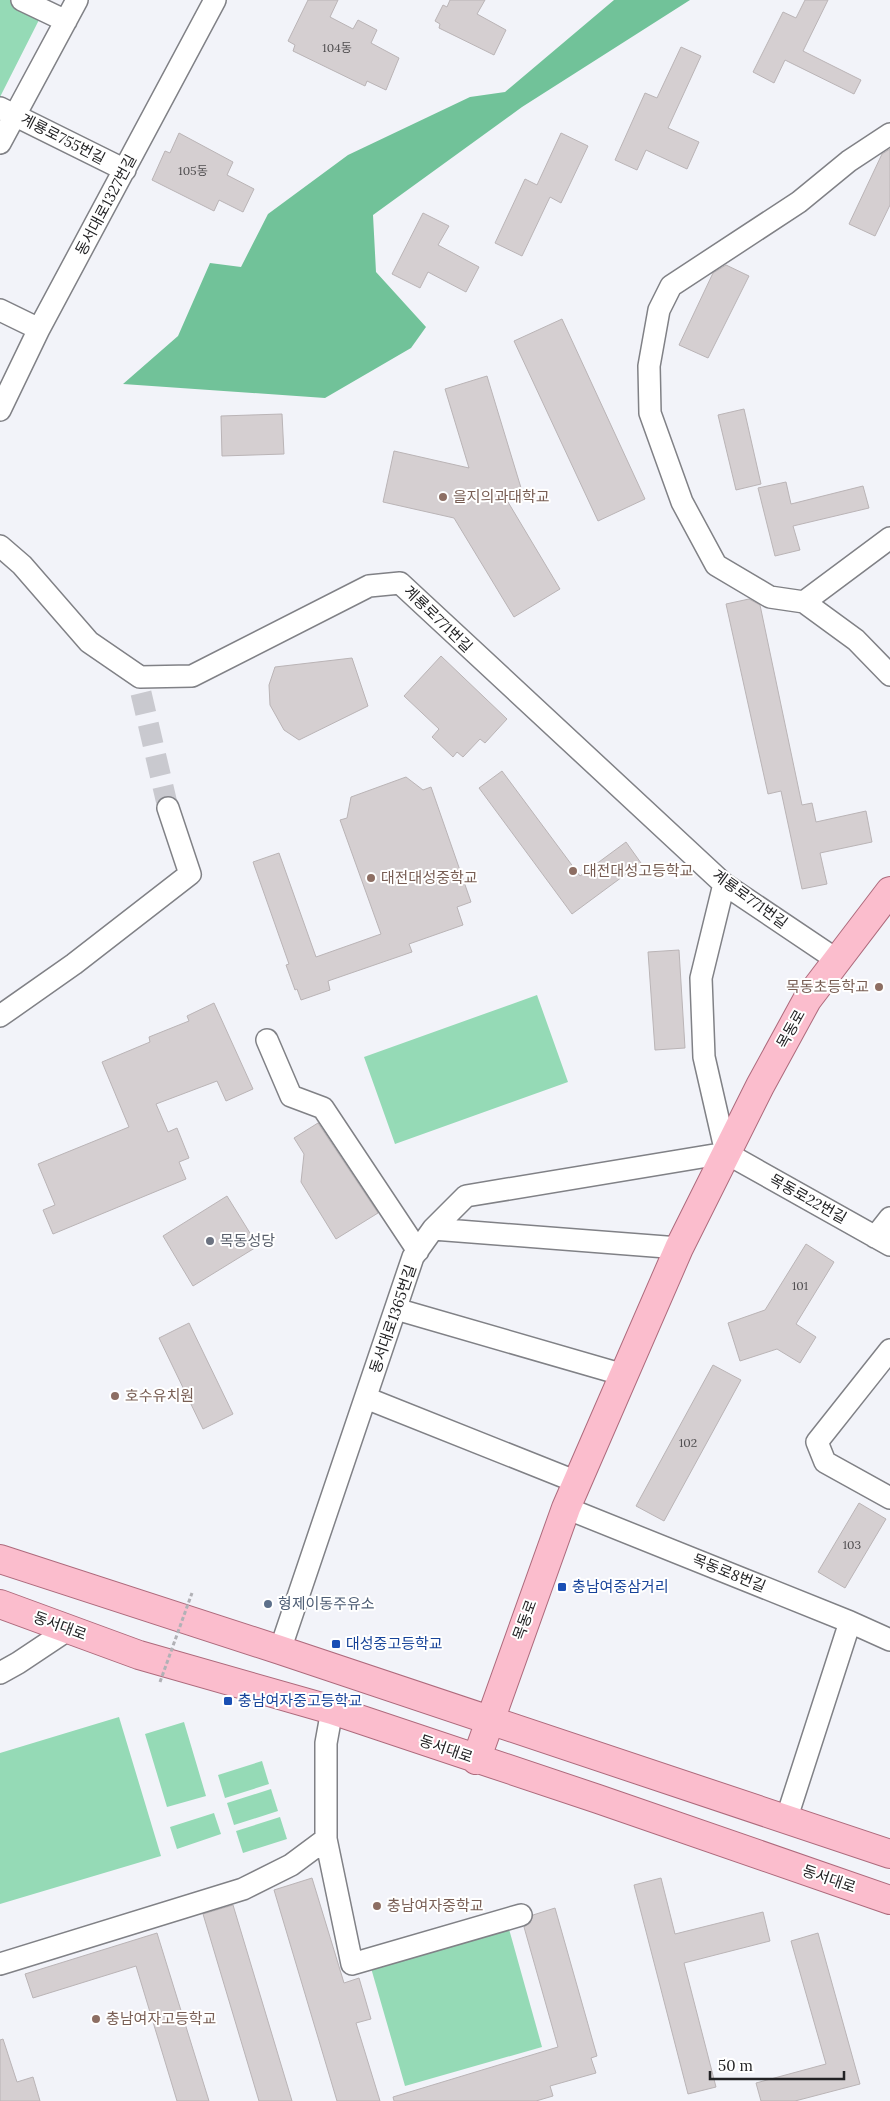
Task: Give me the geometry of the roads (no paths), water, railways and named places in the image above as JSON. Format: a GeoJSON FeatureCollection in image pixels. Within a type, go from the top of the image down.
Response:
{"type":"FeatureCollection","features":[{"type":"Feature","properties":{"kind":"main road","name":"목동로"},"geometry":{"type":"LineString","coordinates":[[476,1760],[566,1508],[679,1248],[760,1086],[807,1000],[890,891]]}},
{"type":"Feature","properties":{"kind":"main road"},"geometry":{"type":"LineString","coordinates":[[0,1559],[280,1650],[890,1854]]}},
{"type":"Feature","properties":{"kind":"main road","name":"동서대로"},"geometry":{"type":"LineString","coordinates":[[0,1604],[139,1655],[332,1710],[476,1760],[607,1802],[890,1900]]}},
{"type":"Feature","properties":{"kind":"street"},"geometry":{"type":"LineString","coordinates":[[22,0],[66,22]]}},
{"type":"Feature","properties":{"kind":"street"},"geometry":{"type":"LineString","coordinates":[[0,142],[7,111],[66,22],[77,0]]}},
{"type":"Feature","properties":{"kind":"street","name":"동서대로1327번길"},"geometry":{"type":"LineString","coordinates":[[0,410],[39,329],[215,0]]}},
{"type":"Feature","properties":{"kind":"street","name":"계룡로755번길"},"geometry":{"type":"LineString","coordinates":[[7,111],[125,170]]}},
{"type":"Feature","properties":{"kind":"street"},"geometry":{"type":"LineString","coordinates":[[890,134],[849,161],[799,202],[671,286],[659,310],[649,366],[650,413],[682,502],[716,565],[770,597],[804,602],[856,640],[890,675]]}},
{"type":"Feature","properties":{"kind":"street"},"geometry":{"type":"LineString","coordinates":[[0,310],[39,329]]}},
{"type":"Feature","properties":{"kind":"street"},"geometry":{"type":"LineString","coordinates":[[804,602],[890,538]]}},
{"type":"Feature","properties":{"kind":"street","name":"계룡로771번길"},"geometry":{"type":"LineString","coordinates":[[0,546],[22,564],[89,642],[141,685],[192,676],[369,586],[400,583],[724,884],[837,960]]}},
{"type":"Feature","properties":{"kind":"street"},"geometry":{"type":"LineString","coordinates":[[0,1016],[74,964],[190,874],[168,808]]}},
{"type":"Feature","properties":{"kind":"street"},"geometry":{"type":"LineString","coordinates":[[724,884],[701,978],[704,1057],[726,1153]]}},
{"type":"Feature","properties":{"kind":"street"},"geometry":{"type":"LineString","coordinates":[[267,1040],[291,1096],[323,1108],[418,1251]]}},
{"type":"Feature","properties":{"kind":"street","name":"동서대로1365번길"},"geometry":{"type":"LineString","coordinates":[[280,1650],[413,1257],[433,1229],[466,1196],[726,1153]]}},
{"type":"Feature","properties":{"kind":"street","name":"목동로22번길"},"geometry":{"type":"LineString","coordinates":[[726,1153],[882,1241]]}},
{"type":"Feature","properties":{"kind":"street"},"geometry":{"type":"LineString","coordinates":[[882,1241],[890,1218]]}},
{"type":"Feature","properties":{"kind":"street"},"geometry":{"type":"LineString","coordinates":[[433,1229],[679,1248]]}},
{"type":"Feature","properties":{"kind":"street"},"geometry":{"type":"LineString","coordinates":[[396,1309],[624,1374]]}},
{"type":"Feature","properties":{"kind":"street"},"geometry":{"type":"LineString","coordinates":[[890,1350],[817,1442],[824,1462],[890,1498]]}},
{"type":"Feature","properties":{"kind":"street"},"geometry":{"type":"LineString","coordinates":[[366,1398],[577,1482]]}},
{"type":"Feature","properties":{"kind":"street","name":"목동로8번길"},"geometry":{"type":"LineString","coordinates":[[566,1508],[850,1622],[890,1640]]}},
{"type":"Feature","properties":{"kind":"street"},"geometry":{"type":"LineString","coordinates":[[786,1820],[850,1622]]}},
{"type":"Feature","properties":{"kind":"street"},"geometry":{"type":"LineString","coordinates":[[0,1673],[69,1629]]}},
{"type":"Feature","properties":{"kind":"street"},"geometry":{"type":"LineString","coordinates":[[332,1710],[326,1743],[326,1839],[352,1964],[521,1915]]}},
{"type":"Feature","properties":{"kind":"street"},"geometry":{"type":"LineString","coordinates":[[0,1964],[243,1889],[291,1865],[326,1839]]}},
{"type":"Feature","properties":{"kind":"tunnel"},"geometry":{"type":"LineString","coordinates":[[141,693],[168,808]]}},
{"type":"Feature","properties":{"kind":"place","name":"을지의과대학교"},"geometry":{"type":"Point","coordinates":[443,497]}},
{"type":"Feature","properties":{"kind":"place","name":"대전대성고등학교"},"geometry":{"type":"Point","coordinates":[573,871]}},
{"type":"Feature","properties":{"kind":"place","name":"대전대성중학교"},"geometry":{"type":"Point","coordinates":[371,878]}},
{"type":"Feature","properties":{"kind":"place","name":"목동초등학교"},"geometry":{"type":"Point","coordinates":[879,987]}},
{"type":"Feature","properties":{"kind":"place","name":"목동성당"},"geometry":{"type":"Point","coordinates":[210,1241]}},
{"type":"Feature","properties":{"kind":"place","name":"호수유치원"},"geometry":{"type":"Point","coordinates":[115,1396]}},
{"type":"Feature","properties":{"kind":"place","name":"충남여중삼거리"},"geometry":{"type":"Point","coordinates":[562,1587]}},
{"type":"Feature","properties":{"kind":"place","name":"형제이동주유소"},"geometry":{"type":"Point","coordinates":[268,1604]}},
{"type":"Feature","properties":{"kind":"place","name":"대성중고등학교"},"geometry":{"type":"Point","coordinates":[336,1644]}},
{"type":"Feature","properties":{"kind":"place","name":"충남여자중고등학교"},"geometry":{"type":"Point","coordinates":[228,1701]}},
{"type":"Feature","properties":{"kind":"place","name":"충남여자중학교"},"geometry":{"type":"Point","coordinates":[377,1906]}},
{"type":"Feature","properties":{"kind":"place","name":"충남여자고등학교"},"geometry":{"type":"Point","coordinates":[96,2019]}}]}
